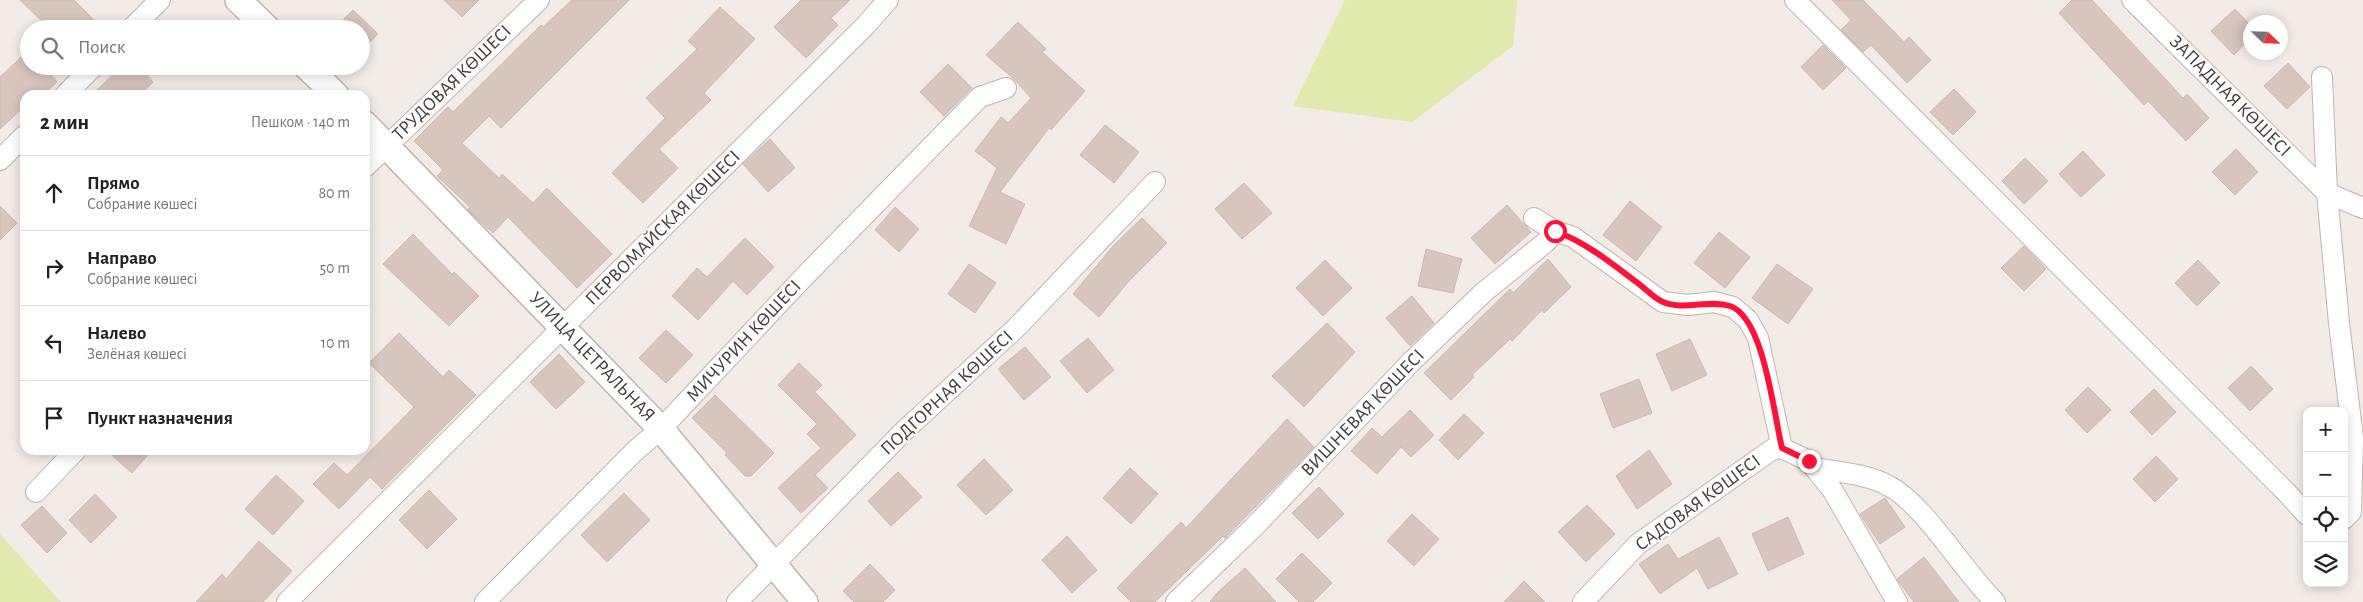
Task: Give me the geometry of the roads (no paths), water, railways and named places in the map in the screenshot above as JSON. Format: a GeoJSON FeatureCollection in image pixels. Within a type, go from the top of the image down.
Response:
{"type":"FeatureCollection","features":[{"type":"Feature","properties":{"kind":"street"},"geometry":{"type":"LineString","coordinates":[[140,20],[160,0]]}},
{"type":"Feature","properties":{"kind":"street"},"geometry":{"type":"LineString","coordinates":[[238,0],[259,20]]}},
{"type":"Feature","properties":{"kind":"street","name":"ТРУДОВАЯ КӨШЕСІ"},"geometry":{"type":"LineString","coordinates":[[370,162],[539,0]]}},
{"type":"Feature","properties":{"kind":"street","name":"ПЕРВОМАЙСКАЯ КӨШЕСІ"},"geometry":{"type":"LineString","coordinates":[[288,602],[865,26],[888,0]]}},
{"type":"Feature","properties":{"kind":"street"},"geometry":{"type":"LineString","coordinates":[[1795,0],[2303,511]]}},
{"type":"Feature","properties":{"kind":"street","name":"ЗАПАДНАЯ КӨШЕСІ"},"geometry":{"type":"LineString","coordinates":[[2132,0],[2327,193]]}},
{"type":"Feature","properties":{"kind":"street"},"geometry":{"type":"LineString","coordinates":[[70,90],[85,75]]}},
{"type":"Feature","properties":{"kind":"street"},"geometry":{"type":"LineString","coordinates":[[315,75],[331,90]]}},
{"type":"Feature","properties":{"kind":"street"},"geometry":{"type":"LineString","coordinates":[[2322,77],[2327,193],[2352,438],[2350,512],[2348,514]]}},
{"type":"Feature","properties":{"kind":"street","name":"МИЧУРИН КӨШЕСІ"},"geometry":{"type":"LineString","coordinates":[[485,602],[636,450],[661,429],[800,281],[980,97],[1006,88]]}},
{"type":"Feature","properties":{"kind":"street","name":"УЛИЦА ЦЕТРАЛЬНАЯ"},"geometry":{"type":"LineString","coordinates":[[370,129],[661,429],[805,602]]}},
{"type":"Feature","properties":{"kind":"street"},"geometry":{"type":"LineString","coordinates":[[0,160],[20,140]]}},
{"type":"Feature","properties":{"kind":"street","name":"ПОДГОРНАЯ КӨШЕСІ"},"geometry":{"type":"LineString","coordinates":[[737,602],[904,431],[1017,327],[1155,182]]}},
{"type":"Feature","properties":{"kind":"street"},"geometry":{"type":"LineString","coordinates":[[2327,193],[2363,208]]}},
{"type":"Feature","properties":{"kind":"street"},"geometry":{"type":"LineString","coordinates":[[1534,218],[1555,231],[1573,237],[1663,302],[1688,305],[1714,302],[1733,307],[1748,320],[1758,338],[1778,449],[1809,461],[1833,491],[1897,602]]}},
{"type":"Feature","properties":{"kind":"street","name":"ВИШНЕВАЯ КӨШЕСІ"},"geometry":{"type":"LineString","coordinates":[[1176,602],[1254,527],[1411,362],[1484,292],[1546,242],[1555,231]]}},
{"type":"Feature","properties":{"kind":"street","name":"САДОВАЯ КӨШЕСІ"},"geometry":{"type":"LineString","coordinates":[[1583,602],[1638,544],[1778,449]]}},
{"type":"Feature","properties":{"kind":"street"},"geometry":{"type":"LineString","coordinates":[[36,492],[71,455]]}},
{"type":"Feature","properties":{"kind":"street"},"geometry":{"type":"LineString","coordinates":[[1814,468],[1861,477],[1889,486],[1911,503],[1964,568],[1995,602]]}}]}
